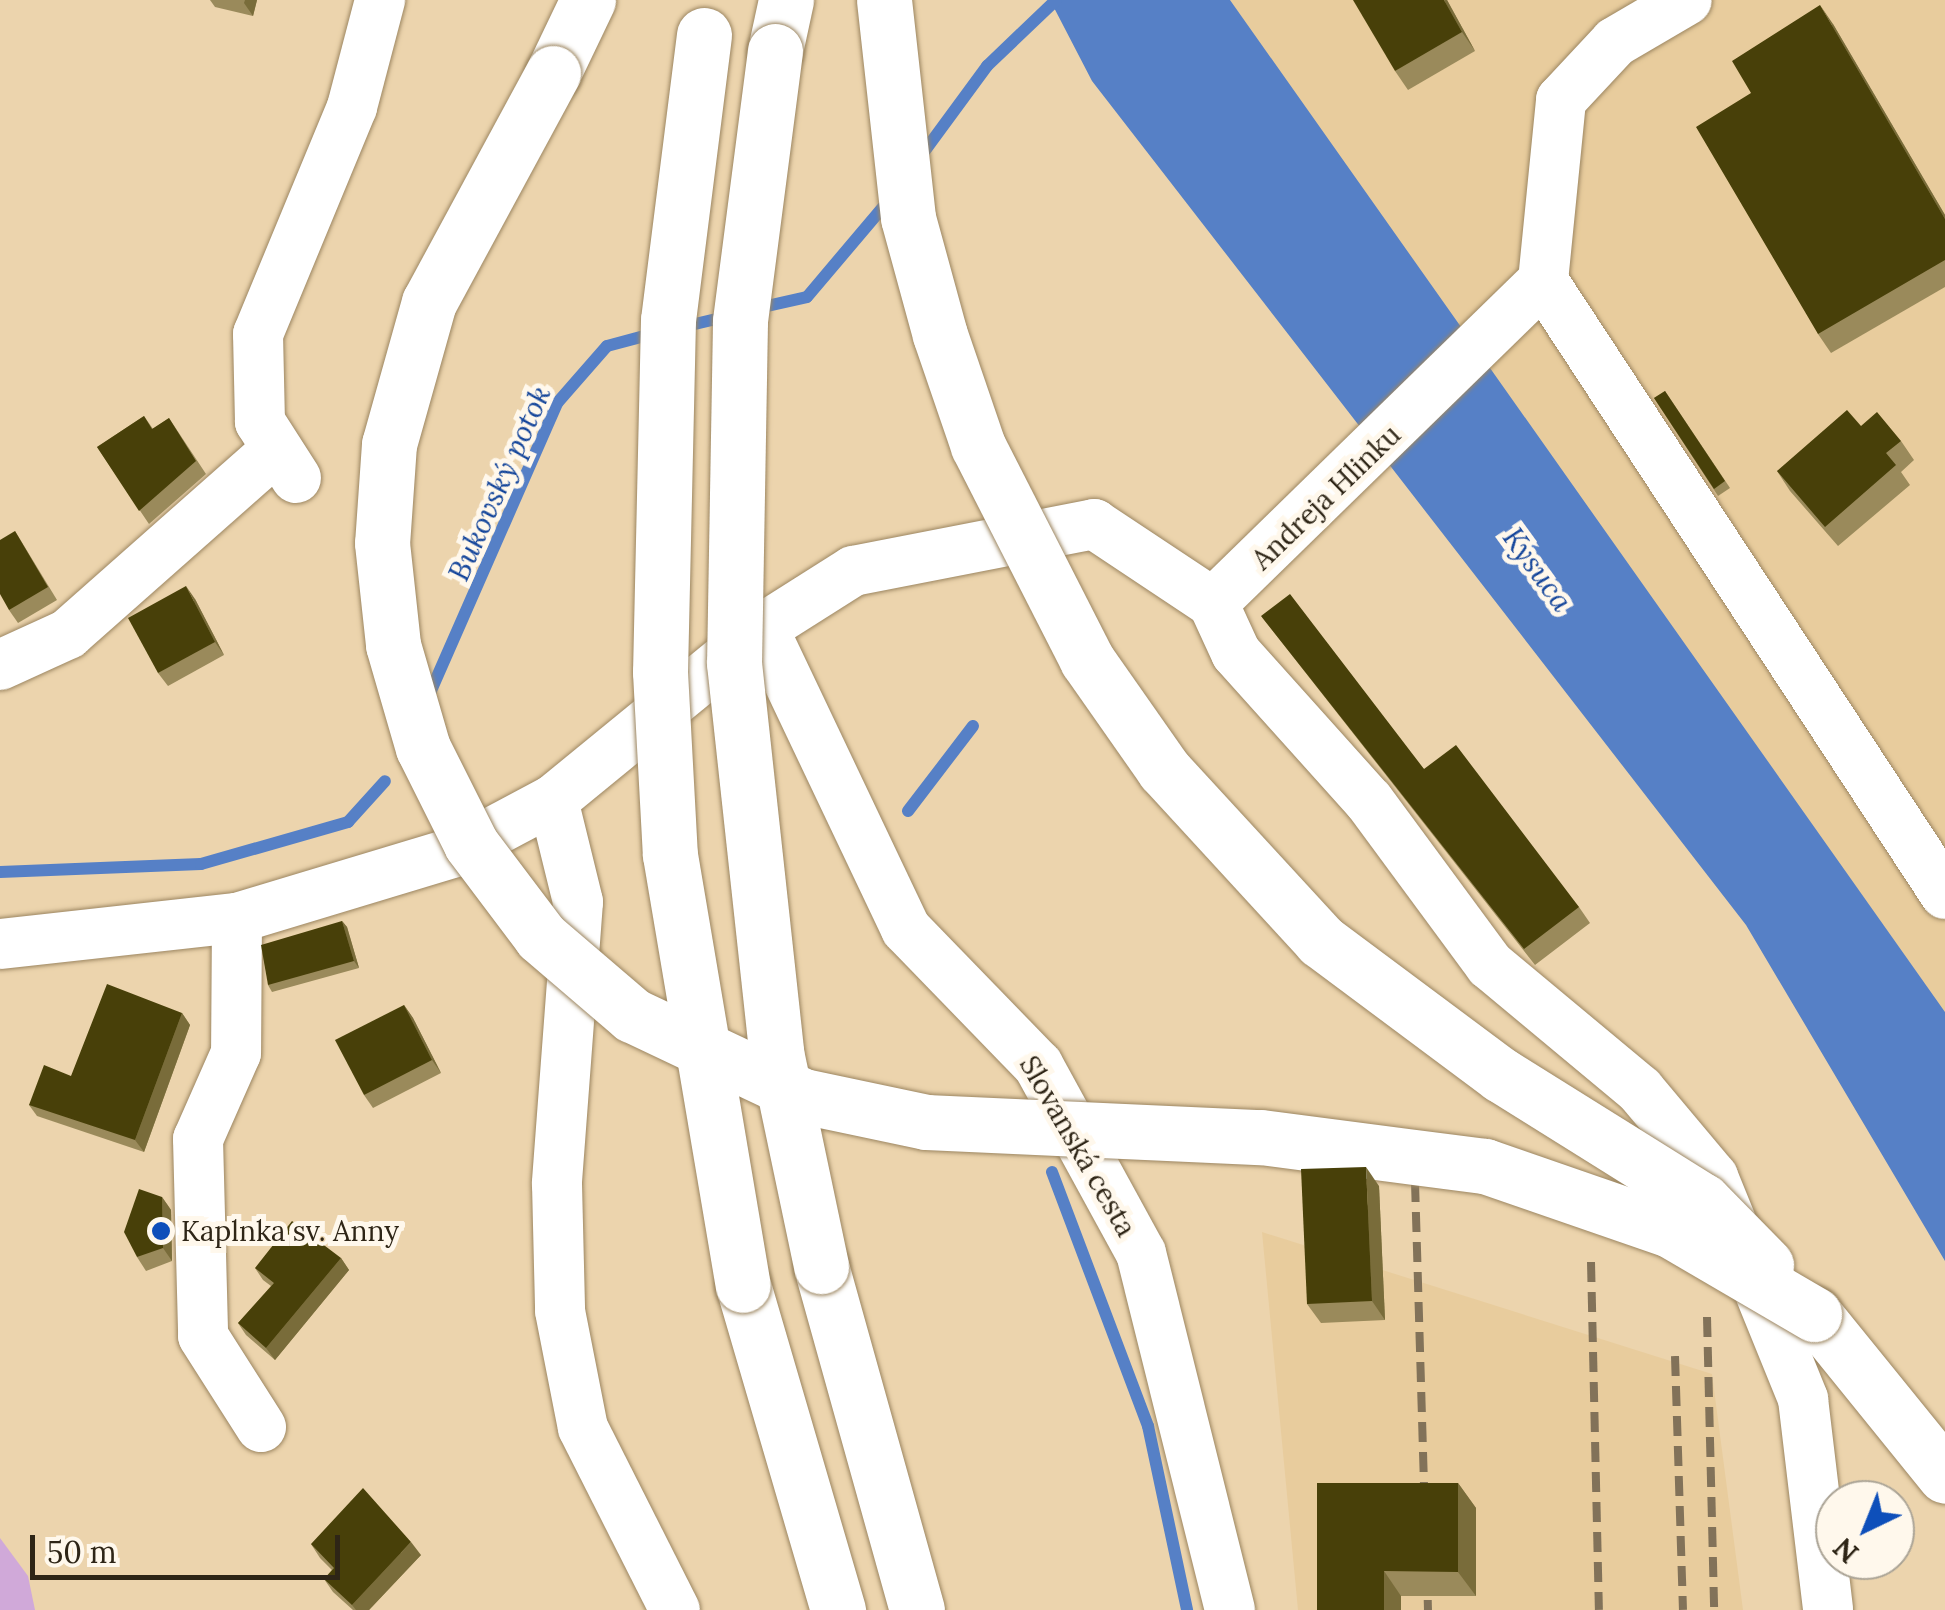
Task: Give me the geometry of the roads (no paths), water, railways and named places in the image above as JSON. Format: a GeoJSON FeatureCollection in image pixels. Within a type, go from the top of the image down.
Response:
{"type":"FeatureCollection","features":[{"type":"Feature","properties":{"kind":"main road"},"geometry":{"type":"LineString","coordinates":[[588,0],[429,302],[389,444],[382,543],[393,645],[423,748],[471,844],[540,937],[665,1035],[803,1096],[926,1122],[1261,1137],[1486,1166],[1670,1230],[1814,1314]]}},
{"type":"Feature","properties":{"kind":"main road"},"geometry":{"type":"LineString","coordinates":[[884,0],[908,218],[978,446],[1087,660],[1164,770],[1322,941],[1501,1075],[1703,1201],[1814,1314],[1945,1476]]}},
{"type":"Feature","properties":{"kind":"main road"},"geometry":{"type":"LineString","coordinates":[[707,18],[668,320],[660,672],[670,855],[743,1286],[838,1610]]}},
{"type":"Feature","properties":{"kind":"main road"},"geometry":{"type":"LineString","coordinates":[[780,26],[740,322],[734,663],[762,957],[821,1266],[917,1610]]}},
{"type":"Feature","properties":{"kind":"street"},"geometry":{"type":"LineString","coordinates":[[0,665],[68,634],[285,465],[254,388],[258,334],[352,107],[380,0]]}},
{"type":"Feature","properties":{"kind":"street"},"geometry":{"type":"LineString","coordinates":[[1687,0],[1615,42],[1561,100],[1529,296],[1945,894]]}},
{"type":"Feature","properties":{"kind":"street","name":"Andreja Hlinku"},"geometry":{"type":"LineString","coordinates":[[1214,603],[1296,529],[1529,296]]}},
{"type":"Feature","properties":{"kind":"street"},"geometry":{"type":"LineString","coordinates":[[0,944],[236,918],[456,852],[553,800],[763,628],[853,571],[1094,524],[1214,603],[1236,653],[1369,801],[1490,966],[1640,1090],[1713,1177],[1803,1399],[1828,1610]]}},
{"type":"Feature","properties":{"kind":"street","name":"Slovanská cesta"},"geometry":{"type":"LineString","coordinates":[[763,628],[906,929],[1038,1065],[1141,1253],[1230,1610]]}},
{"type":"Feature","properties":{"kind":"street"},"geometry":{"type":"LineString","coordinates":[[553,800],[578,902],[556,1184],[560,1312],[583,1428],[676,1610]]}},
{"type":"Feature","properties":{"kind":"street"},"geometry":{"type":"LineString","coordinates":[[236,918],[236,1052],[198,1139],[203,1336],[261,1427]]}},
{"type":"Feature","properties":{"kind":"water","name":"Kysuca"},"geometry":{"type":"Polygon","coordinates":[[[1050,0],[1230,0],[1945,1012],[1945,1261],[1746,925],[1092,81],[1050,0]]]}},
{"type":"Feature","properties":{"kind":"waterway","name":"Bukovský potok"},"geometry":{"type":"LineString","coordinates":[[918,160],[987,66],[1056,0]]}},
{"type":"Feature","properties":{"kind":"waterway","name":"Bukovský potok"},"geometry":{"type":"LineString","coordinates":[[754,309],[807,297],[888,201]]}},
{"type":"Feature","properties":{"kind":"waterway","name":"Bukovský potok"},"geometry":{"type":"LineString","coordinates":[[682,327],[725,317]]}},
{"type":"Feature","properties":{"kind":"waterway","name":"Bukovský potok"},"geometry":{"type":"LineString","coordinates":[[426,702],[558,402],[607,346],[652,334]]}},
{"type":"Feature","properties":{"kind":"waterway"},"geometry":{"type":"LineString","coordinates":[[908,811],[973,726]]}},
{"type":"Feature","properties":{"kind":"waterway","name":"Bukovský potok"},"geometry":{"type":"LineString","coordinates":[[0,872],[201,864],[348,822],[385,781]]}},
{"type":"Feature","properties":{"kind":"waterway"},"geometry":{"type":"LineString","coordinates":[[1052,1172],[1148,1426],[1187,1610]]}},
{"type":"Feature","properties":{"kind":"railway"},"geometry":{"type":"LineString","coordinates":[[1415,1182],[1425,1510]]}},
{"type":"Feature","properties":{"kind":"railway"},"geometry":{"type":"LineString","coordinates":[[1591,1262],[1599,1610]]}},
{"type":"Feature","properties":{"kind":"railway"},"geometry":{"type":"LineString","coordinates":[[1707,1317],[1714,1610]]}},
{"type":"Feature","properties":{"kind":"railway"},"geometry":{"type":"LineString","coordinates":[[1675,1356],[1683,1610]]}},
{"type":"Feature","properties":{"kind":"railway"},"geometry":{"type":"LineString","coordinates":[[1427,1570],[1428,1610]]}},
{"type":"Feature","properties":{"kind":"place","name":"Kaplnka sv. Anny"},"geometry":{"type":"Point","coordinates":[161,1231]}}]}
